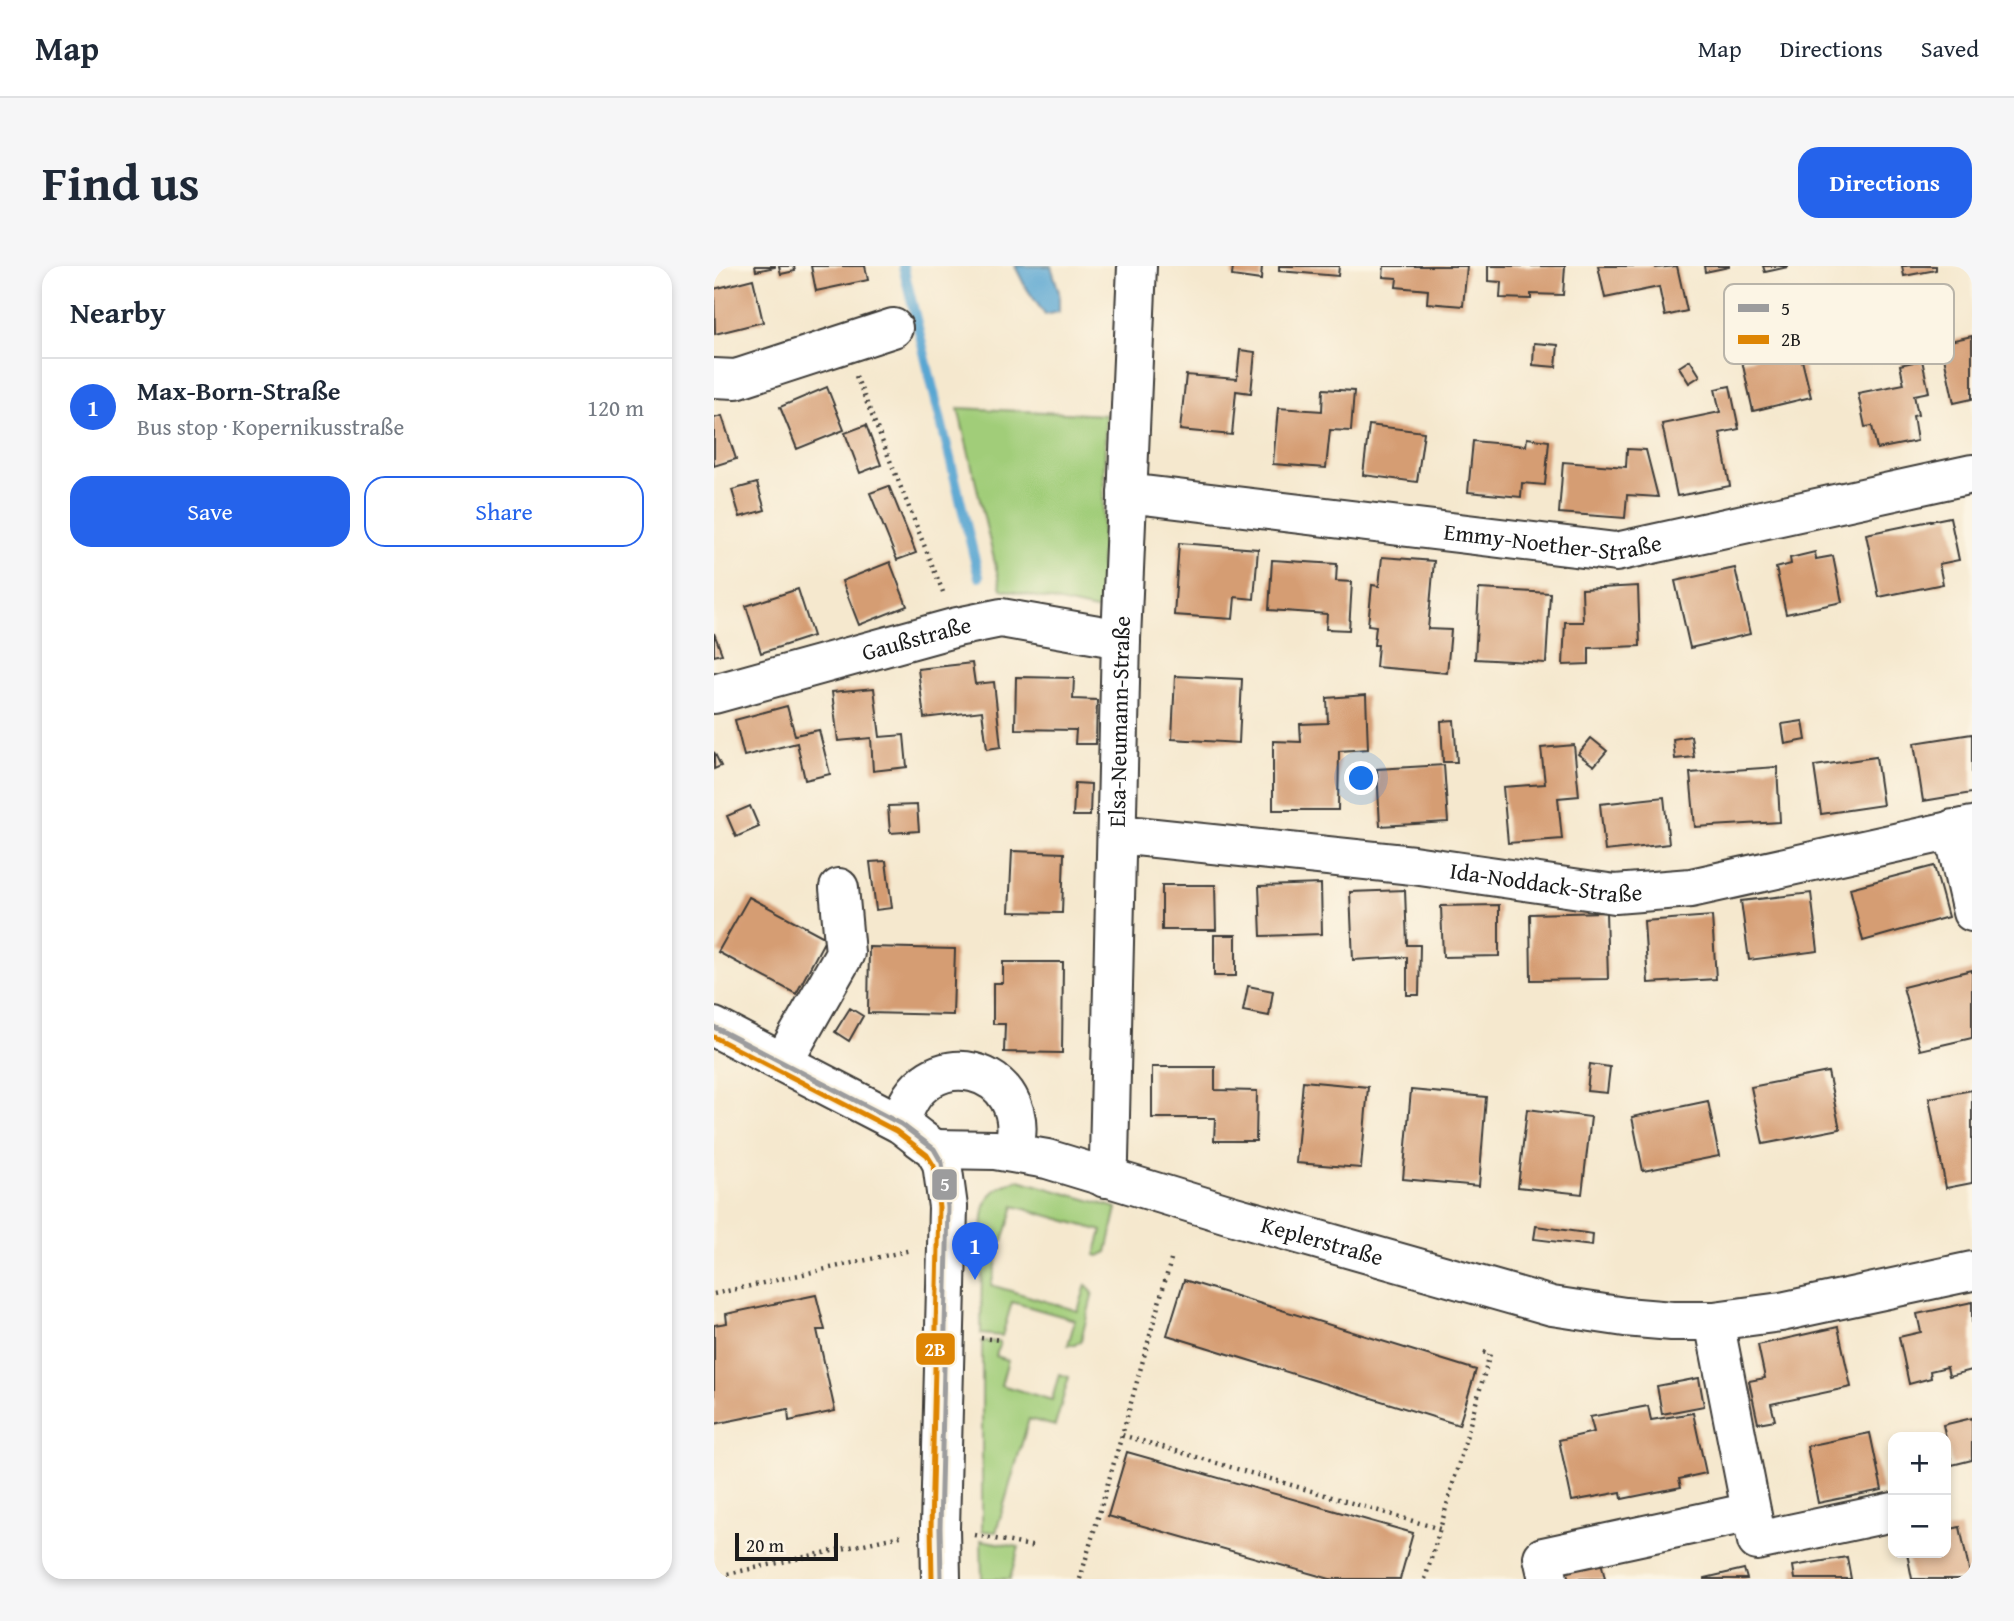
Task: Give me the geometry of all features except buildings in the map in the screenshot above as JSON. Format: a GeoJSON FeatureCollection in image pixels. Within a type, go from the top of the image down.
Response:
{"type":"FeatureCollection","features":[{"type":"Feature","properties":{"kind":"street","name":"Elsa-Neumann-Straße"},"geometry":{"type":"LineString","coordinates":[[1105,1178],[1109,1159],[1121,639],[1137,266]]}},
{"type":"Feature","properties":{"kind":"street"},"geometry":{"type":"LineString","coordinates":[[714,378],[736,379],[893,328]]}},
{"type":"Feature","properties":{"kind":"street","name":"Emmy-Noether-Straße"},"geometry":{"type":"LineString","coordinates":[[1128,493],[1616,552],[1972,474]]}},
{"type":"Feature","properties":{"kind":"street","name":"Gaußstraße"},"geometry":{"type":"LineString","coordinates":[[714,694],[957,627],[1001,618],[1121,639]]}},
{"type":"Feature","properties":{"kind":"street"},"geometry":{"type":"LineString","coordinates":[[1963,828],[1972,912]]}},
{"type":"Feature","properties":{"kind":"street","name":"Ida-Noddack-Straße"},"geometry":{"type":"LineString","coordinates":[[1117,834],[1393,863],[1615,894],[1691,888],[1963,828]]}},
{"type":"Feature","properties":{"kind":"street"},"geometry":{"type":"LineString","coordinates":[[783,1062],[845,953],[839,888]]}},
{"type":"Feature","properties":{"kind":"street"},"geometry":{"type":"LineString","coordinates":[[714,1027],[901,1124],[934,1149],[942,1163],[947,1242],[941,1579]]}},
{"type":"Feature","properties":{"kind":"street"},"geometry":{"type":"LineString","coordinates":[[901,1124],[904,1109],[922,1083],[936,1075],[966,1071],[995,1082],[1006,1093],[1018,1122],[1013,1152]]}},
{"type":"Feature","properties":{"kind":"street","name":"Keplerstraße"},"geometry":{"type":"LineString","coordinates":[[934,1149],[1013,1152],[1047,1159],[1552,1306],[1672,1321],[1714,1321],[1782,1312],[1972,1271]]}},
{"type":"Feature","properties":{"kind":"street"},"geometry":{"type":"LineString","coordinates":[[1714,1321],[1756,1541],[1888,1513]]}},
{"type":"Feature","properties":{"kind":"street"},"geometry":{"type":"LineString","coordinates":[[1548,1579],[1543,1557],[1751,1512]]}},
{"type":"Feature","properties":{"kind":"path"},"geometry":{"type":"LineString","coordinates":[[843,343],[957,627]]}},
{"type":"Feature","properties":{"kind":"path"},"geometry":{"type":"LineString","coordinates":[[714,1294],[947,1242]]}},
{"type":"Feature","properties":{"kind":"path"},"geometry":{"type":"LineString","coordinates":[[1080,1579],[1171,1260]]}},
{"type":"Feature","properties":{"kind":"path"},"geometry":{"type":"LineString","coordinates":[[1425,1579],[1490,1354],[1479,1351]]}},
{"type":"Feature","properties":{"kind":"path"},"geometry":{"type":"LineString","coordinates":[[1122,1435],[1440,1530]]}},
{"type":"Feature","properties":{"kind":"path"},"geometry":{"type":"LineString","coordinates":[[714,1577],[940,1528],[1036,1547]]}},
{"type":"Feature","properties":{"kind":"green space"},"geometry":{"type":"Polygon","coordinates":[[[958,408],[1106,415],[1100,611],[1001,589],[958,408]]]}},
{"type":"Feature","properties":{"kind":"green space"},"geometry":{"type":"Polygon","coordinates":[[[1019,1180],[1117,1208],[1107,1252],[1095,1255],[1102,1231],[1014,1206],[1003,1241],[982,1240],[984,1208],[991,1194],[1019,1180]]]}},
{"type":"Feature","properties":{"kind":"green space"},"geometry":{"type":"Polygon","coordinates":[[[1000,1250],[991,1285],[1078,1311],[1086,1285],[1093,1293],[1081,1340],[1075,1345],[1068,1345],[1075,1320],[1012,1302],[1002,1336],[981,1334],[982,1251],[1000,1250]]]}},
{"type":"Feature","properties":{"kind":"green space"},"geometry":{"type":"Polygon","coordinates":[[[982,1341],[1000,1342],[996,1356],[1008,1360],[1001,1385],[1052,1400],[1059,1374],[1069,1377],[1055,1426],[1029,1419],[996,1532],[982,1531],[982,1341]]]}},
{"type":"Feature","properties":{"kind":"green space"},"geometry":{"type":"Polygon","coordinates":[[[981,1540],[1019,1547],[1010,1579],[982,1579],[981,1540]]]}},
{"type":"Feature","properties":{"kind":"water"},"geometry":{"type":"Polygon","coordinates":[[[1015,266],[1051,266],[1059,292],[1059,312],[1045,315],[1015,266]]]}},
{"type":"Feature","properties":{"kind":"waterway"},"geometry":{"type":"LineString","coordinates":[[903,266],[979,577]]}},
{"type":"Feature","properties":{"kind":"transit line","name":"5"},"geometry":{"type":"LineString","coordinates":[[714,1027],[901,1124],[934,1149],[942,1163],[948,1207],[941,1579]]}},
{"type":"Feature","properties":{"kind":"transit line","name":"2B"},"geometry":{"type":"LineString","coordinates":[[714,1037],[896,1131],[927,1155],[934,1166],[939,1207],[932,1579]]}},
{"type":"Feature","properties":{"kind":"place","name":"Max-Born-Straße"},"geometry":{"type":"Point","coordinates":[975,1280]}}]}
